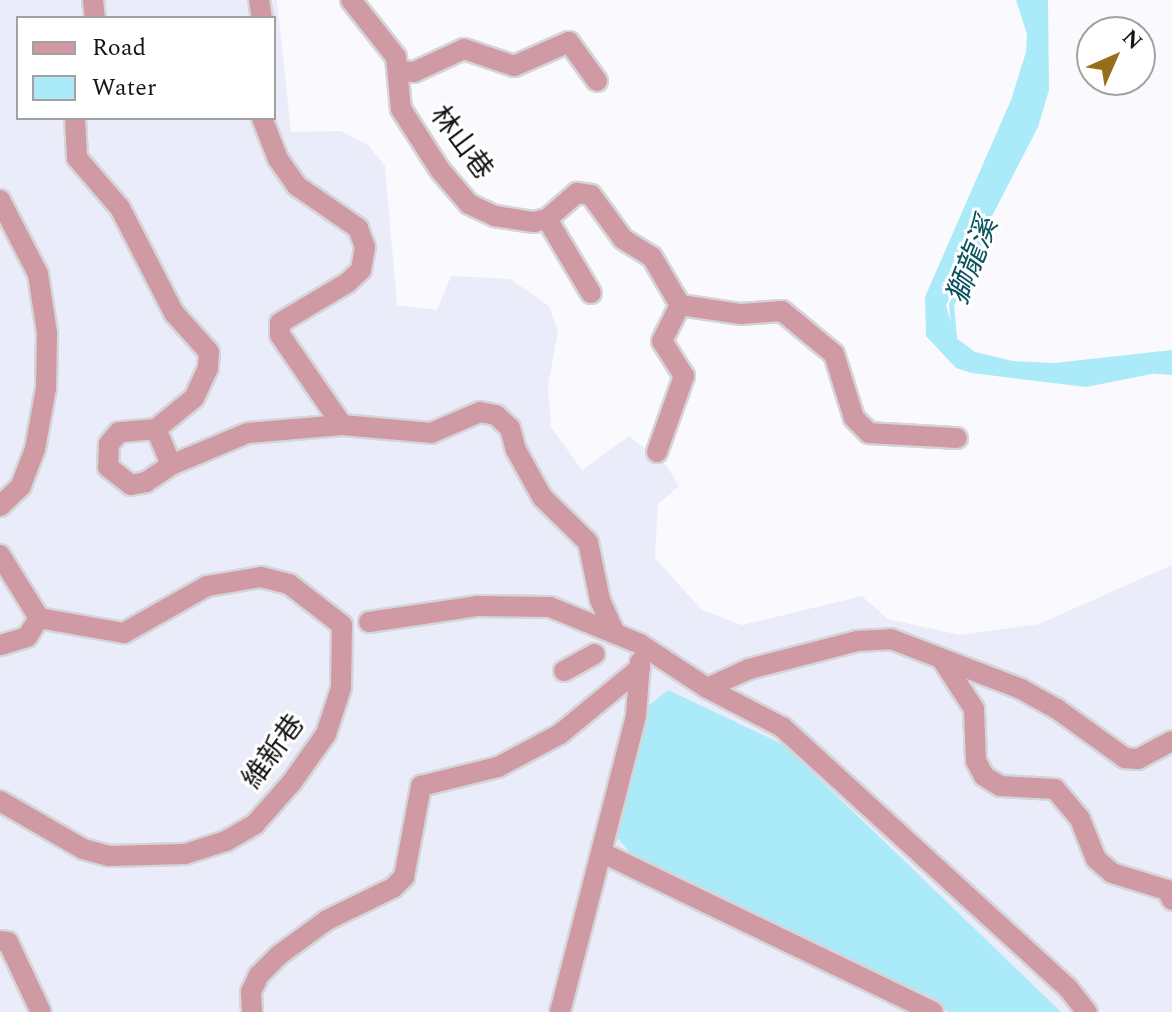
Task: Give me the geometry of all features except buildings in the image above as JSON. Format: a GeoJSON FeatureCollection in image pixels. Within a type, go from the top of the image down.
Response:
{"type":"FeatureCollection","features":[{"type":"Feature","properties":{"kind":"lane"},"geometry":{"type":"LineString","coordinates":[[351,0],[396,57],[401,71],[414,72],[464,49],[514,66],[569,42],[597,81]]}},
{"type":"Feature","properties":{"kind":"lane","name":"林山巷"},"geometry":{"type":"LineString","coordinates":[[401,71],[397,93],[401,109],[469,204],[495,216],[534,222],[547,219]]}},
{"type":"Feature","properties":{"kind":"lane"},"geometry":{"type":"LineString","coordinates":[[75,120],[77,158],[120,208],[174,313],[209,352],[208,368],[194,398],[156,429],[119,432],[109,444],[108,467],[131,485],[146,482],[171,465],[248,433],[342,425],[431,433],[480,412],[496,415],[510,428],[516,450],[542,497],[588,542],[600,600],[615,634]]}},
{"type":"Feature","properties":{"kind":"lane"},"geometry":{"type":"LineString","coordinates":[[263,120],[278,159],[297,186],[358,228],[365,247],[361,270],[347,283],[280,323],[280,335],[342,425]]}},
{"type":"Feature","properties":{"kind":"lane"},"geometry":{"type":"LineString","coordinates":[[591,293],[547,219],[577,193],[591,195],[623,239],[652,257],[680,305]]}},
{"type":"Feature","properties":{"kind":"lane"},"geometry":{"type":"LineString","coordinates":[[0,200],[38,274],[47,333],[46,388],[35,449],[21,486],[0,506]]}},
{"type":"Feature","properties":{"kind":"lane"},"geometry":{"type":"LineString","coordinates":[[680,305],[741,314],[782,311],[834,354],[854,418],[869,433],[957,438]]}},
{"type":"Feature","properties":{"kind":"lane"},"geometry":{"type":"LineString","coordinates":[[657,452],[679,403],[684,376],[662,341],[680,305]]}},
{"type":"Feature","properties":{"kind":"lane"},"geometry":{"type":"LineString","coordinates":[[156,429],[171,465]]}},
{"type":"Feature","properties":{"kind":"lane"},"geometry":{"type":"LineString","coordinates":[[0,555],[39,618],[27,637],[0,645]]}},
{"type":"Feature","properties":{"kind":"lane","name":"維新巷"},"geometry":{"type":"LineString","coordinates":[[0,801],[83,849],[109,856],[185,854],[226,841],[255,824],[292,782],[326,734],[341,688],[342,625],[289,584],[261,577],[207,586],[124,633],[39,618]]}},
{"type":"Feature","properties":{"kind":"lane"},"geometry":{"type":"LineString","coordinates":[[369,622],[477,606],[550,607],[640,644],[707,688],[782,727],[1068,988],[1087,1012]]}},
{"type":"Feature","properties":{"kind":"lane"},"geometry":{"type":"LineString","coordinates":[[707,688],[749,669],[857,641],[891,639],[923,648],[943,661],[1045,702],[1125,758],[1138,759],[1172,741]]}},
{"type":"Feature","properties":{"kind":"lane"},"geometry":{"type":"LineString","coordinates":[[560,1012],[636,716],[640,644]]}},
{"type":"Feature","properties":{"kind":"lane"},"geometry":{"type":"LineString","coordinates":[[564,671],[595,654]]}},
{"type":"Feature","properties":{"kind":"lane"},"geometry":{"type":"LineString","coordinates":[[943,661],[974,709],[976,761],[984,776],[1000,786],[1055,789],[1080,819],[1096,859],[1112,873],[1167,890],[1172,900]]}},
{"type":"Feature","properties":{"kind":"lane"},"geometry":{"type":"LineString","coordinates":[[252,1012],[251,992],[259,975],[279,955],[327,920],[393,888],[404,877],[421,786],[498,767],[560,734],[640,668]]}},
{"type":"Feature","properties":{"kind":"lane"},"geometry":{"type":"LineString","coordinates":[[603,853],[933,1012]]}},
{"type":"Feature","properties":{"kind":"lane"},"geometry":{"type":"LineString","coordinates":[[0,941],[8,942],[41,1012]]}},
{"type":"Feature","properties":{"kind":"shaded area"},"geometry":{"type":"Polygon","coordinates":[[[0,0],[277,0],[291,132],[341,131],[368,145],[385,166],[397,305],[437,310],[451,276],[510,279],[549,306],[558,332],[548,385],[551,427],[582,470],[629,436],[666,465],[679,486],[658,504],[655,558],[702,610],[742,625],[862,596],[888,619],[960,635],[1039,624],[1172,565],[1172,1012],[0,1012],[0,0]]]}},
{"type":"Feature","properties":{"kind":"water","name":"獅龍溪"},"geometry":{"type":"Polygon","coordinates":[[[1016,0],[1048,0],[1049,90],[1038,127],[946,305],[955,337],[975,352],[1013,361],[1054,363],[1172,350],[1172,370],[1086,387],[972,373],[956,368],[926,336],[925,297],[1011,100],[1026,52],[1027,34],[1016,0]]]}},
{"type":"Feature","properties":{"kind":"water"},"geometry":{"type":"Polygon","coordinates":[[[668,690],[784,745],[1061,1012],[949,1012],[631,854],[617,837],[619,825],[648,706],[668,690]]]}},
{"type":"Feature","properties":{"kind":"waterway","name":"獅龍溪"},"geometry":{"type":"LineString","coordinates":[[954,337],[951,304],[987,227]]}},
{"type":"Feature","properties":{"kind":"waterway","name":"獅龍溪"},"geometry":{"type":"LineString","coordinates":[[1157,371],[1172,372]]}}]}
